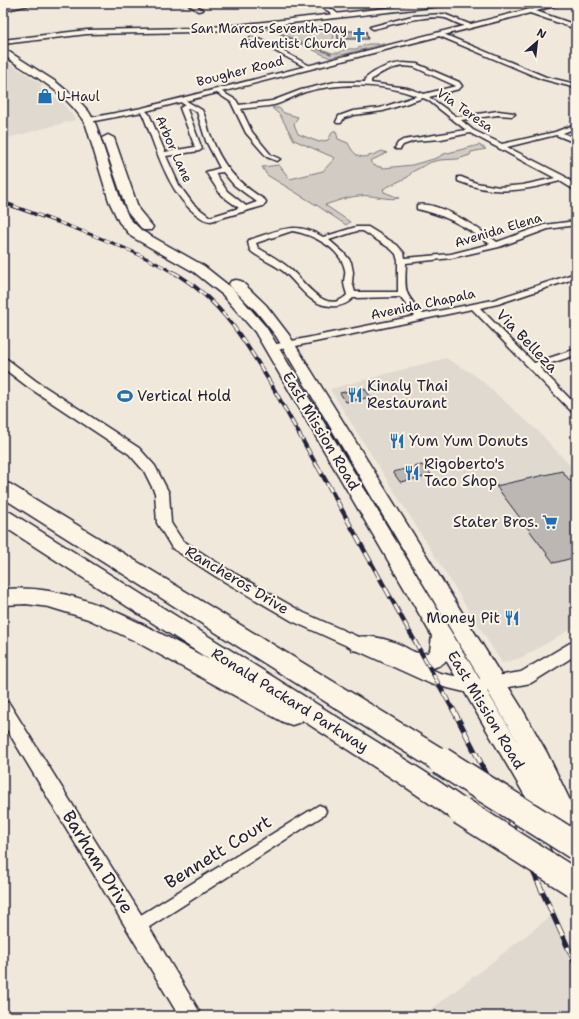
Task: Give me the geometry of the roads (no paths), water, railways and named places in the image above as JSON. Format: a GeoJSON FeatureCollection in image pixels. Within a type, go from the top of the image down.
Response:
{"type":"FeatureCollection","features":[{"type":"Feature","properties":{"kind":"highway","name":"Ronald Packard Parkway"},"geometry":{"type":"LineString","coordinates":[[3,489],[576,846]]}},
{"type":"Feature","properties":{"kind":"highway","name":"Ronald Packard Parkway"},"geometry":{"type":"LineString","coordinates":[[3,517],[416,780],[461,811],[576,884]]}},
{"type":"Feature","properties":{"kind":"highway"},"geometry":{"type":"LineString","coordinates":[[3,597],[22,595],[61,601],[120,624],[416,780]]}},
{"type":"Feature","properties":{"kind":"main road"},"geometry":{"type":"LineString","coordinates":[[3,43],[87,32],[185,30],[238,27],[424,3]]}},
{"type":"Feature","properties":{"kind":"main road"},"geometry":{"type":"LineString","coordinates":[[336,14],[450,3]]}},
{"type":"Feature","properties":{"kind":"main road"},"geometry":{"type":"LineString","coordinates":[[3,43],[72,90],[94,113]]}},
{"type":"Feature","properties":{"kind":"main road","name":"East Mission Road"},"geometry":{"type":"LineString","coordinates":[[3,43],[25,66],[94,113],[133,211],[141,221],[156,234],[209,263],[228,277],[261,308],[272,321],[280,347],[347,476],[442,635],[484,685],[539,760],[576,839]]}},
{"type":"Feature","properties":{"kind":"main road"},"geometry":{"type":"LineString","coordinates":[[25,66],[30,66],[62,86],[72,90]]}},
{"type":"Feature","properties":{"kind":"main road","name":"East Mission Road"},"geometry":{"type":"LineString","coordinates":[[280,347],[380,495],[484,685],[576,876]]}},
{"type":"Feature","properties":{"kind":"main road"},"geometry":{"type":"LineString","coordinates":[[347,476],[370,494],[380,495]]}},
{"type":"Feature","properties":{"kind":"main road"},"geometry":{"type":"LineString","coordinates":[[359,644],[381,646],[422,663],[433,660],[438,656],[441,650],[442,635]]}},
{"type":"Feature","properties":{"kind":"street"},"geometry":{"type":"LineString","coordinates":[[3,9],[34,3]]}},
{"type":"Feature","properties":{"kind":"street"},"geometry":{"type":"LineString","coordinates":[[189,3],[200,10]]}},
{"type":"Feature","properties":{"kind":"street","name":"Bougher Road"},"geometry":{"type":"LineString","coordinates":[[94,113],[142,110],[560,3]]}},
{"type":"Feature","properties":{"kind":"street"},"geometry":{"type":"LineString","coordinates":[[320,4],[336,14]]}},
{"type":"Feature","properties":{"kind":"street"},"geometry":{"type":"LineString","coordinates":[[320,4],[332,4]]}},
{"type":"Feature","properties":{"kind":"street"},"geometry":{"type":"LineString","coordinates":[[530,11],[576,27]]}},
{"type":"Feature","properties":{"kind":"street"},"geometry":{"type":"LineString","coordinates":[[373,27],[402,20],[444,16],[471,26]]}},
{"type":"Feature","properties":{"kind":"street"},"geometry":{"type":"LineString","coordinates":[[439,34],[544,78],[576,86]]}},
{"type":"Feature","properties":{"kind":"street"},"geometry":{"type":"LineString","coordinates":[[251,39],[260,41],[310,67]]}},
{"type":"Feature","properties":{"kind":"street"},"geometry":{"type":"LineString","coordinates":[[339,122],[341,117],[353,113],[381,110],[457,88],[459,84],[408,63],[379,71],[368,80],[368,84]]}},
{"type":"Feature","properties":{"kind":"street","name":"Via Teresa"},"geometry":{"type":"LineString","coordinates":[[238,107],[273,103],[314,88],[335,84],[368,84],[407,90],[425,97],[471,131],[561,178],[576,189]]}},
{"type":"Feature","properties":{"kind":"street"},"geometry":{"type":"LineString","coordinates":[[217,91],[234,101],[249,133],[269,156],[277,159]]}},
{"type":"Feature","properties":{"kind":"street"},"geometry":{"type":"LineString","coordinates":[[181,100],[200,111],[204,126],[224,170],[242,189],[262,202],[245,209],[224,193],[210,172],[224,170]]}},
{"type":"Feature","properties":{"kind":"street"},"geometry":{"type":"LineString","coordinates":[[163,154],[199,149],[183,108],[190,105]]}},
{"type":"Feature","properties":{"kind":"street","name":"Arbor Lane"},"geometry":{"type":"LineString","coordinates":[[142,110],[146,114],[175,185],[190,206],[208,219],[245,209]]}},
{"type":"Feature","properties":{"kind":"street"},"geometry":{"type":"LineString","coordinates":[[455,119],[498,113],[512,114]]}},
{"type":"Feature","properties":{"kind":"street"},"geometry":{"type":"LineString","coordinates":[[500,147],[557,133],[576,126]]}},
{"type":"Feature","properties":{"kind":"street"},"geometry":{"type":"LineString","coordinates":[[398,148],[400,144],[405,141],[441,137],[471,131]]}},
{"type":"Feature","properties":{"kind":"street"},"geometry":{"type":"LineString","coordinates":[[557,133],[576,141]]}},
{"type":"Feature","properties":{"kind":"street"},"geometry":{"type":"LineString","coordinates":[[461,179],[476,186],[508,190],[524,189],[561,178]]}},
{"type":"Feature","properties":{"kind":"street"},"geometry":{"type":"LineString","coordinates":[[420,207],[441,211],[468,226],[496,245]]}},
{"type":"Feature","properties":{"kind":"street","name":"Avenida Elena"},"geometry":{"type":"LineString","coordinates":[[402,261],[451,256],[496,245],[547,227],[576,223]]}},
{"type":"Feature","properties":{"kind":"street"},"geometry":{"type":"LineString","coordinates":[[290,229],[306,230],[324,239],[345,258],[350,270],[348,282],[351,294],[347,300],[340,304],[328,304],[314,299],[302,283],[288,271],[254,249],[252,242],[290,229]]}},
{"type":"Feature","properties":{"kind":"street"},"geometry":{"type":"LineString","coordinates":[[324,239],[356,229],[365,229],[394,247],[400,254],[402,261],[401,288],[403,294],[405,299],[422,318]]}},
{"type":"Feature","properties":{"kind":"street","name":"Avenida Chapala"},"geometry":{"type":"LineString","coordinates":[[280,347],[475,307],[520,295],[576,275]]}},
{"type":"Feature","properties":{"kind":"street"},"geometry":{"type":"LineString","coordinates":[[351,294],[403,294]]}},
{"type":"Feature","properties":{"kind":"street","name":"Via Belleza"},"geometry":{"type":"LineString","coordinates":[[475,307],[576,411]]}},
{"type":"Feature","properties":{"kind":"street"},"geometry":{"type":"LineString","coordinates":[[532,366],[576,352]]}},
{"type":"Feature","properties":{"kind":"street","name":"Rancheros Drive"},"geometry":{"type":"LineString","coordinates":[[3,362],[32,384],[134,452],[150,469],[162,493],[164,523],[177,544],[220,572],[298,617],[437,679],[484,685]]}},
{"type":"Feature","properties":{"kind":"street"},"geometry":{"type":"LineString","coordinates":[[484,685],[525,678],[576,647]]}},
{"type":"Feature","properties":{"kind":"street","name":"Barham Drive"},"geometry":{"type":"LineString","coordinates":[[3,708],[191,1016]]}},
{"type":"Feature","properties":{"kind":"street","name":"Bennett Court"},"geometry":{"type":"LineString","coordinates":[[137,926],[319,811]]}},
{"type":"Feature","properties":{"kind":"waterway"},"geometry":{"type":"LineString","coordinates":[[267,27],[299,42],[331,54]]}},
{"type":"Feature","properties":{"kind":"tram line"},"geometry":{"type":"LineString","coordinates":[[3,204],[56,223]]}},
{"type":"Feature","properties":{"kind":"railway"},"geometry":{"type":"LineString","coordinates":[[3,202],[112,243],[174,273]]}},
{"type":"Feature","properties":{"kind":"railway"},"geometry":{"type":"LineString","coordinates":[[173,272],[190,283],[219,309],[244,340],[275,391],[317,466]]}},
{"type":"Feature","properties":{"kind":"railway"},"geometry":{"type":"LineString","coordinates":[[317,465],[453,710]]}},
{"type":"Feature","properties":{"kind":"railway"},"geometry":{"type":"LineString","coordinates":[[453,709],[507,814],[576,965]]}},
{"type":"Feature","properties":{"kind":"place","name":"San Marcos Seventh-Day Adventist Church"},"geometry":{"type":"Point","coordinates":[359,35]}},
{"type":"Feature","properties":{"kind":"place","name":"U-Haul"},"geometry":{"type":"Point","coordinates":[45,96]}},
{"type":"Feature","properties":{"kind":"place","name":"Kinaly Thai Restaurant"},"geometry":{"type":"Point","coordinates":[355,395]}},
{"type":"Feature","properties":{"kind":"place","name":"Vertical Hold"},"geometry":{"type":"Point","coordinates":[125,396]}},
{"type":"Feature","properties":{"kind":"place","name":"Yum Yum Donuts"},"geometry":{"type":"Point","coordinates":[397,441]}},
{"type":"Feature","properties":{"kind":"place","name":"Rigoberto's Taco Shop"},"geometry":{"type":"Point","coordinates":[412,473]}},
{"type":"Feature","properties":{"kind":"place","name":"Stater Bros."},"geometry":{"type":"Point","coordinates":[550,522]}},
{"type":"Feature","properties":{"kind":"place","name":"Money Pit"},"geometry":{"type":"Point","coordinates":[512,618]}}]}
